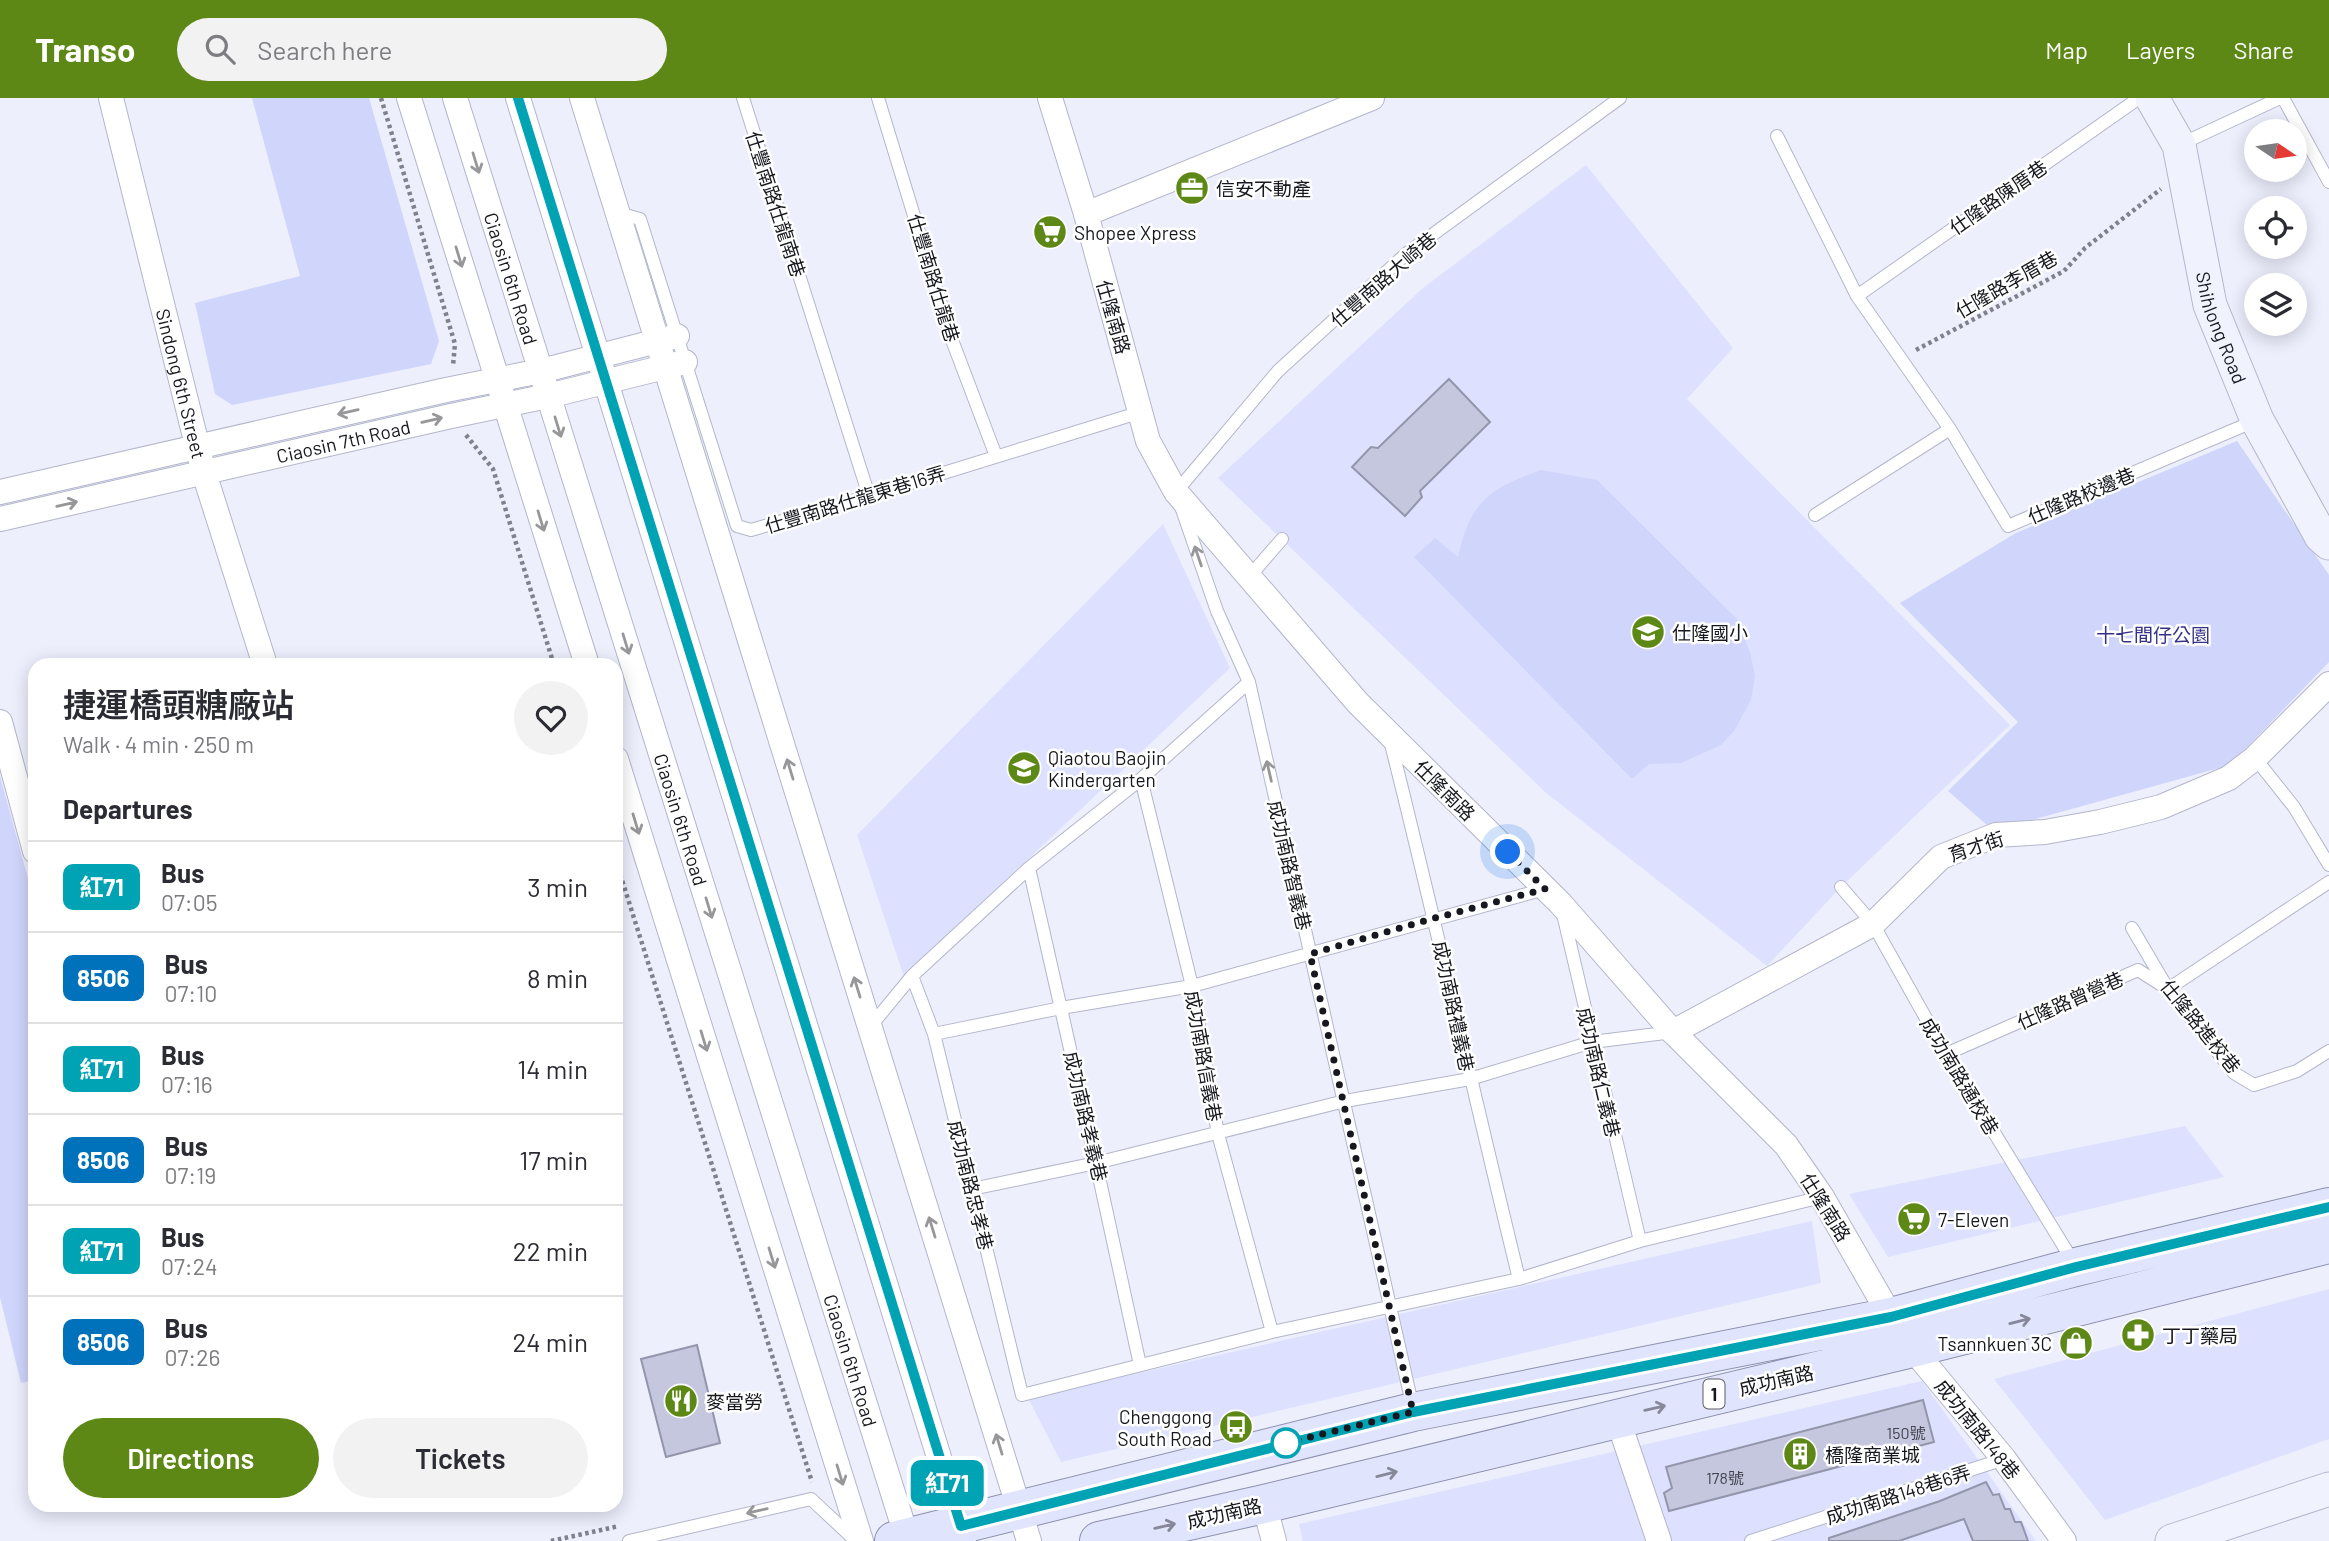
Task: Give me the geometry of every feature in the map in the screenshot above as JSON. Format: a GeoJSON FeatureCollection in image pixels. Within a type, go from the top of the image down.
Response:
{"type":"FeatureCollection","features":[{"type":"Feature","properties":{"kind":"main road","name":"成功南路"},"geometry":{"type":"LineString","coordinates":[[963,1534],[1025,1525],[1413,1412],[1891,1317],[2076,1267],[2329,1207]]}},
{"type":"Feature","properties":{"kind":"main road","name":"成功南路"},"geometry":{"type":"LineString","coordinates":[[1099,1541],[1264,1504],[1912,1348],[2329,1244]]}},
{"type":"Feature","properties":{"kind":"main road","name":"1"},"geometry":{"type":"LineString","coordinates":[[903,1540],[963,1534]]}},
{"type":"Feature","properties":{"kind":"street","name":"Sindong 6th Street"},"geometry":{"type":"LineString","coordinates":[[111,98],[197,448],[263,658]]}},
{"type":"Feature","properties":{"kind":"street"},"geometry":{"type":"LineString","coordinates":[[410,98],[585,658]]}},
{"type":"Feature","properties":{"kind":"street","name":"Ciaosin 6th Road"},"geometry":{"type":"LineString","coordinates":[[455,98],[903,1540]]}},
{"type":"Feature","properties":{"kind":"street"},"geometry":{"type":"LineString","coordinates":[[518,98],[963,1534]]}},
{"type":"Feature","properties":{"kind":"street"},"geometry":{"type":"LineString","coordinates":[[582,98],[618,213],[676,364],[870,1027],[1025,1525]]}},
{"type":"Feature","properties":{"kind":"street","name":"仕隆南路"},"geometry":{"type":"LineString","coordinates":[[1050,98],[1086,214],[1148,441],[1176,492],[1358,703],[1553,896],[1673,1032],[1786,1145],[1822,1197],[1891,1317]]}},
{"type":"Feature","properties":{"kind":"street"},"geometry":{"type":"LineString","coordinates":[[1086,214],[1329,106],[1372,98]]}},
{"type":"Feature","properties":{"kind":"street","name":"Shihlong Road"},"geometry":{"type":"LineString","coordinates":[[2152,98],[2181,158],[2210,306],[2257,420],[2321,536],[2329,543]]}},
{"type":"Feature","properties":{"kind":"street","name":"Ciaosin 7th Road"},"geometry":{"type":"LineString","coordinates":[[0,492],[541,371],[667,338]]}},
{"type":"Feature","properties":{"kind":"street","name":"Ciaosin 7th Road"},"geometry":{"type":"LineString","coordinates":[[0,519],[548,396],[676,364]]}},
{"type":"Feature","properties":{"kind":"street","name":"育才街"},"geometry":{"type":"LineString","coordinates":[[1673,1032],[1873,924],[1941,857],[1996,835],[2045,832],[2161,807],[2229,778],[2255,758],[2329,684]]}},
{"type":"Feature","properties":{"kind":"street"},"geometry":{"type":"LineString","coordinates":[[0,722],[28,825]]}},
{"type":"Feature","properties":{"kind":"street"},"geometry":{"type":"LineString","coordinates":[[623,782],[858,1541]]}},
{"type":"Feature","properties":{"kind":"street","name":"成功南路148巷"},"geometry":{"type":"LineString","coordinates":[[1891,1317],[1912,1348],[2004,1459],[2064,1541]]}},
{"type":"Feature","properties":{"kind":"street"},"geometry":{"type":"LineString","coordinates":[[1617,1418],[1659,1541]]}},
{"type":"Feature","properties":{"kind":"street"},"geometry":{"type":"LineString","coordinates":[[2172,1541],[2329,1489]]}},
{"type":"Feature","properties":{"kind":"street"},"geometry":{"type":"LineString","coordinates":[[1264,1504],[1274,1541]]}},
{"type":"Feature","properties":{"kind":"lane","name":"仕豐南路仕龍南巷"},"geometry":{"type":"LineString","coordinates":[[743,98],[869,496]]}},
{"type":"Feature","properties":{"kind":"lane","name":"仕豐南路仕龍巷"},"geometry":{"type":"LineString","coordinates":[[878,98],[952,340],[996,456]]}},
{"type":"Feature","properties":{"kind":"lane","name":"仕豐南路大崎巷"},"geometry":{"type":"LineString","coordinates":[[1176,492],[1278,371],[1406,254],[1620,98]]}},
{"type":"Feature","properties":{"kind":"lane","name":"仕隆路陳厝巷"},"geometry":{"type":"LineString","coordinates":[[1857,296],[2139,98]]}},
{"type":"Feature","properties":{"kind":"lane"},"geometry":{"type":"LineString","coordinates":[[2181,158],[2282,98],[2329,182]]}},
{"type":"Feature","properties":{"kind":"lane","name":"仕隆路校邊巷"},"geometry":{"type":"LineString","coordinates":[[1777,136],[1857,296],[1950,429],[2008,526],[2257,420]]}},
{"type":"Feature","properties":{"kind":"lane","name":"仕豐南路仕龍東巷16弄"},"geometry":{"type":"LineString","coordinates":[[676,364],[737,526],[751,530],[1141,412]]}},
{"type":"Feature","properties":{"kind":"lane"},"geometry":{"type":"LineString","coordinates":[[1815,515],[1950,429]]}},
{"type":"Feature","properties":{"kind":"lane","name":"成功南路智義巷"},"geometry":{"type":"LineString","coordinates":[[1176,492],[1217,611],[1249,682],[1413,1412]]}},
{"type":"Feature","properties":{"kind":"lane"},"geometry":{"type":"LineString","coordinates":[[1249,577],[1282,539]]}},
{"type":"Feature","properties":{"kind":"lane"},"geometry":{"type":"LineString","coordinates":[[870,1027],[912,976],[1028,868],[1141,779],[1249,682]]}},
{"type":"Feature","properties":{"kind":"lane","name":"成功南路禮義巷"},"geometry":{"type":"LineString","coordinates":[[1388,733],[1435,918],[1470,1079],[1519,1279]]}},
{"type":"Feature","properties":{"kind":"lane"},"geometry":{"type":"LineString","coordinates":[[2255,758],[2294,807],[2329,865]]}},
{"type":"Feature","properties":{"kind":"lane","name":"成功南路信義巷"},"geometry":{"type":"LineString","coordinates":[[1141,779],[1192,986],[1218,1134],[1272,1332]]}},
{"type":"Feature","properties":{"kind":"lane","name":"成功南路孝義巷"},"geometry":{"type":"LineString","coordinates":[[1028,868],[1140,1366]]}},
{"type":"Feature","properties":{"kind":"lane"},"geometry":{"type":"LineString","coordinates":[[2168,989],[2329,882]]}},
{"type":"Feature","properties":{"kind":"lane","name":"成功南路通校巷"},"geometry":{"type":"LineString","coordinates":[[1842,887],[1873,924],[1946,1054],[2076,1267]]}},
{"type":"Feature","properties":{"kind":"lane"},"geometry":{"type":"LineString","coordinates":[[934,1034],[1061,1008],[1192,986],[1435,918],[1553,896]]}},
{"type":"Feature","properties":{"kind":"lane","name":"成功南路仁義巷"},"geometry":{"type":"LineString","coordinates":[[1553,896],[1592,1042],[1640,1241]]}},
{"type":"Feature","properties":{"kind":"lane","name":"仕隆路進校巷"},"geometry":{"type":"LineString","coordinates":[[2132,928],[2168,989],[2234,1073],[2254,1085],[2297,1071],[2329,1051]]}},
{"type":"Feature","properties":{"kind":"lane","name":"仕隆路曾營巷"},"geometry":{"type":"LineString","coordinates":[[1946,1054],[2138,970],[2168,989]]}},
{"type":"Feature","properties":{"kind":"lane","name":"成功南路忠孝巷"},"geometry":{"type":"LineString","coordinates":[[912,976],[934,1034],[1022,1395],[1140,1366]]}},
{"type":"Feature","properties":{"kind":"lane"},"geometry":{"type":"LineString","coordinates":[[972,1189],[1096,1163],[1345,1101],[1470,1079],[1592,1042],[1673,1032]]}},
{"type":"Feature","properties":{"kind":"lane"},"geometry":{"type":"LineString","coordinates":[[1140,1366],[1272,1332],[1519,1279],[1640,1241],[1822,1197]]}},
{"type":"Feature","properties":{"kind":"lane","name":"成功南路148巷6弄"},"geometry":{"type":"LineString","coordinates":[[1751,1541],[2004,1459]]}},
{"type":"Feature","properties":{"kind":"lane"},"geometry":{"type":"LineString","coordinates":[[629,1541],[811,1499],[858,1541]]}},
{"type":"Feature","properties":{"kind":"path"},"geometry":{"type":"LineString","coordinates":[[381,98],[455,344],[453,369]]}},
{"type":"Feature","properties":{"kind":"path","name":"仕隆路李厝巷"},"geometry":{"type":"LineString","coordinates":[[1901,358],[2064,271],[2181,158]]}},
{"type":"Feature","properties":{"kind":"path"},"geometry":{"type":"LineString","coordinates":[[473,444],[493,470],[553,658]]}},
{"type":"Feature","properties":{"kind":"path"},"geometry":{"type":"LineString","coordinates":[[623,882],[812,1482]]}},
{"type":"Feature","properties":{"kind":"shaded area","name":"仕隆國小"},"geometry":{"type":"Polygon","coordinates":[[[1586,165],[1733,348],[1687,399],[2010,725],[1841,887],[1767,966],[1545,792],[1218,478],[1423,288],[1586,165]]]}},
{"type":"Feature","properties":{"kind":"shaded area","name":"Qiaotou Baojin Kindergarten"},"geometry":{"type":"Polygon","coordinates":[[[1163,524],[1230,668],[904,977],[857,835],[1163,524]]]}},
{"type":"Feature","properties":{"kind":"shaded area"},"geometry":{"type":"Polygon","coordinates":[[[2185,1126],[2224,1177],[1888,1257],[1849,1194],[2185,1126]]]}},
{"type":"Feature","properties":{"kind":"shaded area"},"geometry":{"type":"Polygon","coordinates":[[[1812,1221],[1821,1283],[1061,1462],[1028,1398],[1812,1221]]]}},
{"type":"Feature","properties":{"kind":"shaded area"},"geometry":{"type":"Polygon","coordinates":[[[2329,1289],[2329,1439],[2105,1520],[1994,1379],[2329,1289]]]}},
{"type":"Feature","properties":{"kind":"shaded area","name":"橋隆商業城"},"geometry":{"type":"Polygon","coordinates":[[[1922,1381],[2036,1541],[1303,1541],[1299,1524],[1922,1381]]]}},
{"type":"Feature","properties":{"kind":"green space"},"geometry":{"type":"Polygon","coordinates":[[[252,98],[369,98],[439,341],[431,364],[232,405],[215,394],[195,303],[300,276],[252,98]]]}},
{"type":"Feature","properties":{"kind":"green space","name":"十七間仔公園"},"geometry":{"type":"Polygon","coordinates":[[[2237,441],[2329,575],[2329,662],[2230,765],[2032,820],[1987,825],[1948,791],[2018,722],[1900,603],[2016,533],[2237,441]]]}},
{"type":"Feature","properties":{"kind":"green space"},"geometry":{"type":"Polygon","coordinates":[[[1541,470],[1597,480],[1737,619],[1750,652],[1755,676],[1751,700],[1734,731],[1721,745],[1681,763],[1649,764],[1632,779],[1414,557],[1435,538],[1458,557],[1469,522],[1485,499],[1508,484],[1541,470]]]}},
{"type":"Feature","properties":{"kind":"green space"},"geometry":{"type":"Polygon","coordinates":[[[0,776],[28,878],[28,1382],[21,1383],[0,1297],[0,776]]]}},
{"type":"Feature","properties":{"kind":"building"},"geometry":{"type":"Polygon","coordinates":[[[1449,379],[1490,422],[1420,491],[1422,497],[1405,516],[1352,467],[1371,447],[1378,448],[1449,379]]]}},
{"type":"Feature","properties":{"kind":"building","name":"麥當勞"},"geometry":{"type":"Polygon","coordinates":[[[697,1345],[720,1443],[666,1457],[641,1359],[697,1345]]]}},
{"type":"Feature","properties":{"kind":"building","name":"橋隆商業城"},"geometry":{"type":"Polygon","coordinates":[[[1923,1400],[1934,1442],[1669,1511],[1664,1493],[1672,1488],[1666,1467],[1923,1400]]]}},
{"type":"Feature","properties":{"kind":"building"},"geometry":{"type":"Polygon","coordinates":[[[1986,1482],[1993,1495],[1999,1494],[2005,1509],[2010,1509],[2015,1522],[2021,1522],[2028,1541],[1973,1541],[1964,1519],[1899,1541],[1829,1541],[1829,1538],[1940,1501],[1986,1482]]]}},
{"type":"Feature","properties":{"kind":"bus line","name":"紅71"},"geometry":{"type":"LineString","coordinates":[[518,98],[961,1526],[1413,1412],[1891,1317],[2076,1267],[2329,1207]]}},
{"type":"Feature","properties":{"kind":"place","name":"信安不動產"},"geometry":{"type":"Point","coordinates":[1192,188]}},
{"type":"Feature","properties":{"kind":"place","name":"Shopee Xpress"},"geometry":{"type":"Point","coordinates":[1050,232]}},
{"type":"Feature","properties":{"kind":"place","name":"仕隆國小"},"geometry":{"type":"Point","coordinates":[1648,632]}},
{"type":"Feature","properties":{"kind":"place","name":"Qiaotou Baojin Kindergarten"},"geometry":{"type":"Point","coordinates":[1024,768]}},
{"type":"Feature","properties":{"kind":"place","name":"7-Eleven"},"geometry":{"type":"Point","coordinates":[1914,1219]}},
{"type":"Feature","properties":{"kind":"place","name":"丁丁藥局"},"geometry":{"type":"Point","coordinates":[2138,1335]}},
{"type":"Feature","properties":{"kind":"place","name":"Tsannkuen 3C"},"geometry":{"type":"Point","coordinates":[2076,1343]}},
{"type":"Feature","properties":{"kind":"place","name":"麥當勞"},"geometry":{"type":"Point","coordinates":[681,1401]}},
{"type":"Feature","properties":{"kind":"place","name":"Chenggong South Road"},"geometry":{"type":"Point","coordinates":[1236,1427]}},
{"type":"Feature","properties":{"kind":"place","name":"橋隆商業城"},"geometry":{"type":"Point","coordinates":[1800,1454]}},
{"type":"Feature","properties":{"kind":"route"},"geometry":{"type":"LineString","coordinates":[[1286,1443],[1413,1412],[1310,954],[1545,889],[1508,852]]}}]}
